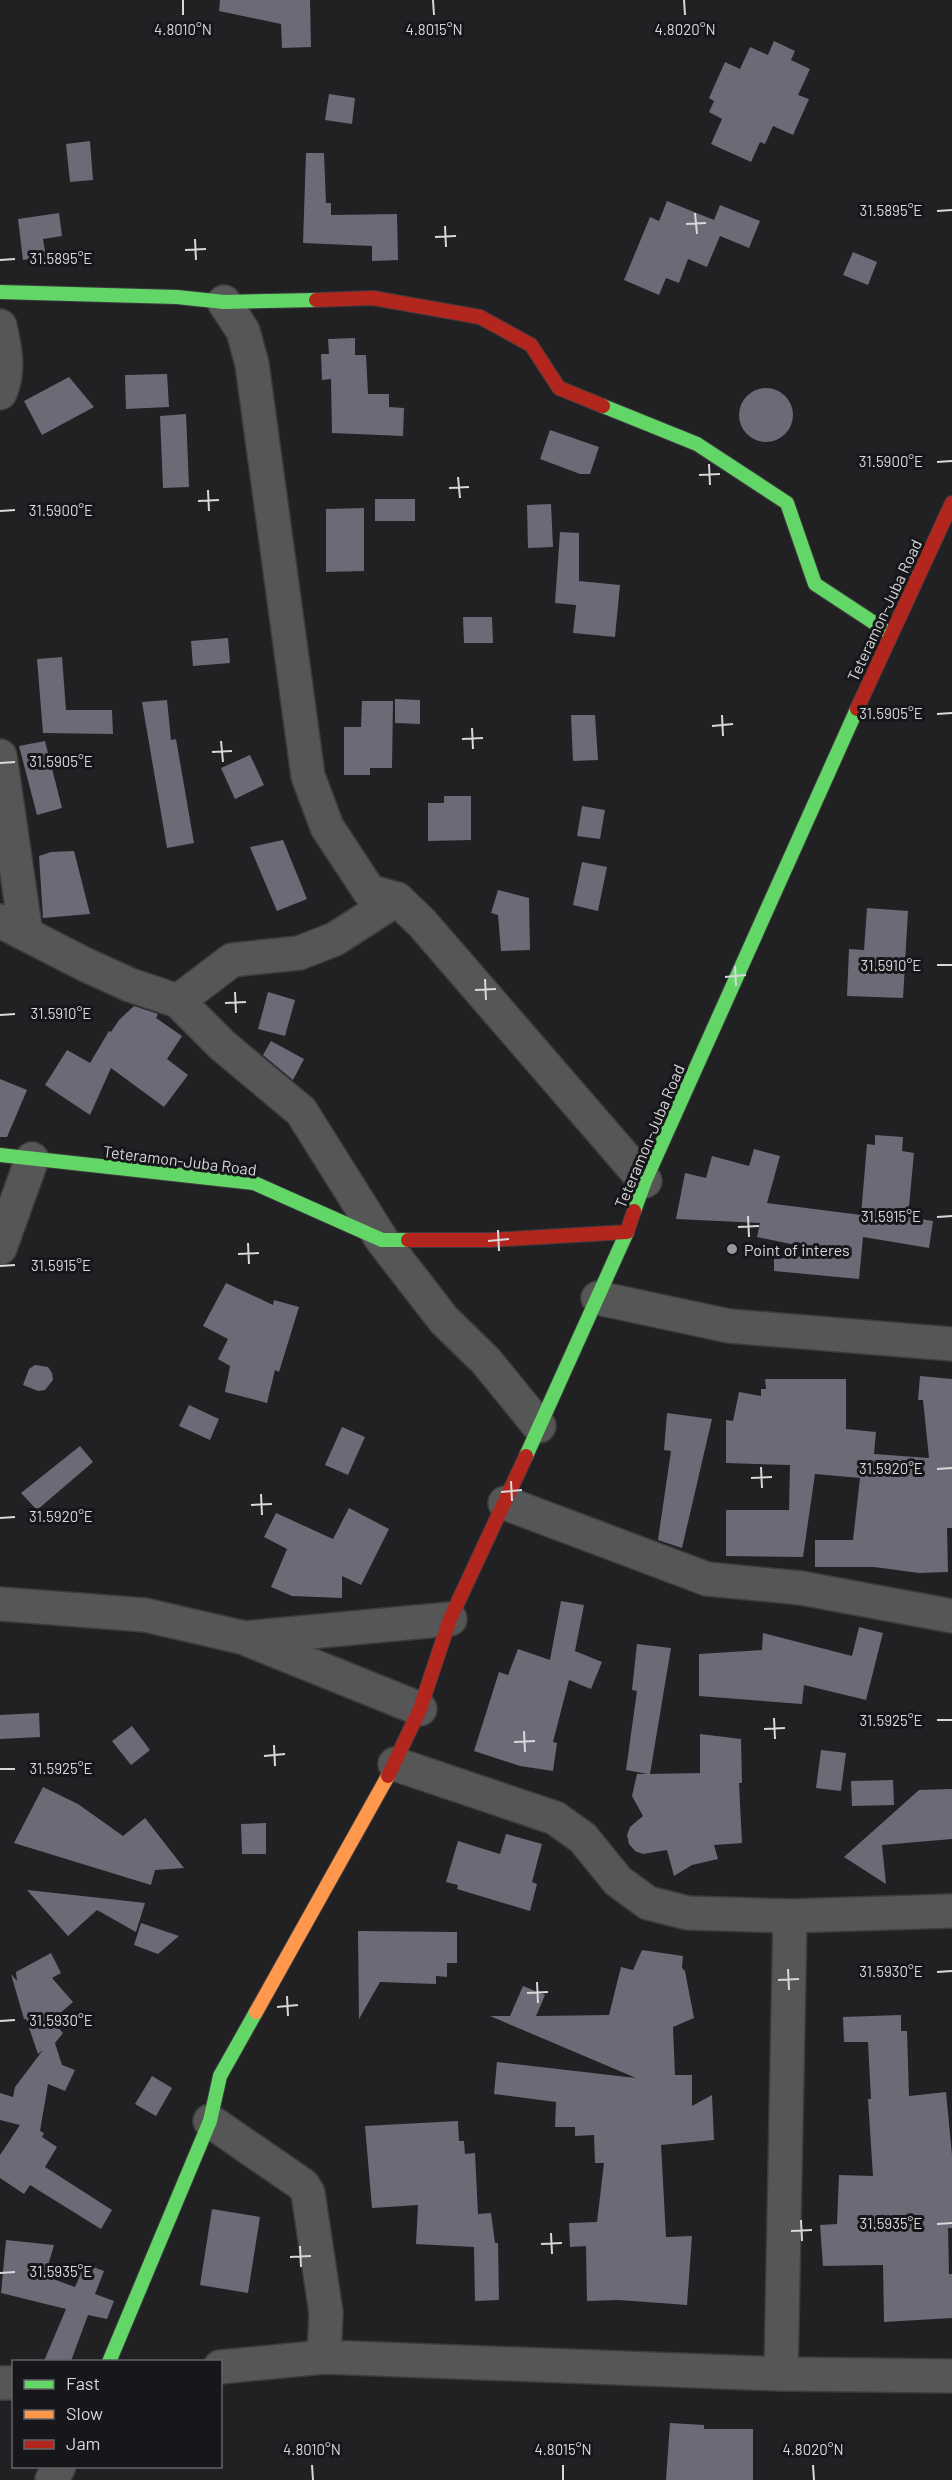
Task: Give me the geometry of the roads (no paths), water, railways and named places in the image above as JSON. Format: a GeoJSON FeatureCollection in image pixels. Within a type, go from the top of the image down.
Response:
{"type":"FeatureCollection","features":[{"type":"Feature","properties":{"kind":"street"},"geometry":{"type":"LineString","coordinates":[[0,292],[177,297],[224,302],[373,298],[480,316],[531,345],[559,388],[697,444],[787,503],[815,584],[891,634]]}},
{"type":"Feature","properties":{"kind":"street"},"geometry":{"type":"LineString","coordinates":[[224,302],[243,332],[252,364],[308,776],[327,827],[369,891],[397,899],[422,923],[645,1181]]}},
{"type":"Feature","properties":{"kind":"street"},"geometry":{"type":"LineString","coordinates":[[0,326],[7,358],[4,383],[0,393]]}},
{"type":"Feature","properties":{"kind":"street","name":"Teteramon-Juba Road"},"geometry":{"type":"LineString","coordinates":[[16,1157],[254,1183],[382,1240],[490,1240],[627,1232],[645,1181],[952,503]]}},
{"type":"Feature","properties":{"kind":"street"},"geometry":{"type":"LineString","coordinates":[[0,756],[13,927],[130,985],[178,1001],[222,1045],[301,1111],[382,1240],[444,1320],[486,1362],[539,1426]]}},
{"type":"Feature","properties":{"kind":"street"},"geometry":{"type":"LineString","coordinates":[[178,1001],[232,960],[299,953],[335,939],[397,899]]}},
{"type":"Feature","properties":{"kind":"street"},"geometry":{"type":"LineString","coordinates":[[0,1248],[16,1157]]}},
{"type":"Feature","properties":{"kind":"street"},"geometry":{"type":"LineString","coordinates":[[109,2360],[210,2121],[220,2076],[396,1764],[420,1709],[450,1619],[627,1232]]}},
{"type":"Feature","properties":{"kind":"street"},"geometry":{"type":"LineString","coordinates":[[598,1298],[729,1326],[952,1344]]}},
{"type":"Feature","properties":{"kind":"street"},"geometry":{"type":"LineString","coordinates":[[505,1503],[707,1579],[801,1588],[952,1616]]}},
{"type":"Feature","properties":{"kind":"street"},"geometry":{"type":"LineString","coordinates":[[0,1604],[145,1615],[245,1638],[420,1709]]}},
{"type":"Feature","properties":{"kind":"street"},"geometry":{"type":"LineString","coordinates":[[245,1638],[450,1619]]}},
{"type":"Feature","properties":{"kind":"street"},"geometry":{"type":"LineString","coordinates":[[396,1764],[555,1818],[584,1838],[618,1881],[648,1903],[688,1912],[790,1916],[952,1911]]}},
{"type":"Feature","properties":{"kind":"street"},"geometry":{"type":"LineString","coordinates":[[781,2374],[790,1916]]}},
{"type":"Feature","properties":{"kind":"street"},"geometry":{"type":"LineString","coordinates":[[210,2121],[303,2185],[308,2193],[326,2313],[324,2357]]}},
{"type":"Feature","properties":{"kind":"street"},"geometry":{"type":"LineString","coordinates":[[222,2367],[324,2357],[781,2374],[952,2376]]}},
{"type":"Feature","properties":{"kind":"place","name":"Point of interes"},"geometry":{"type":"Point","coordinates":[732,1249]}}]}
